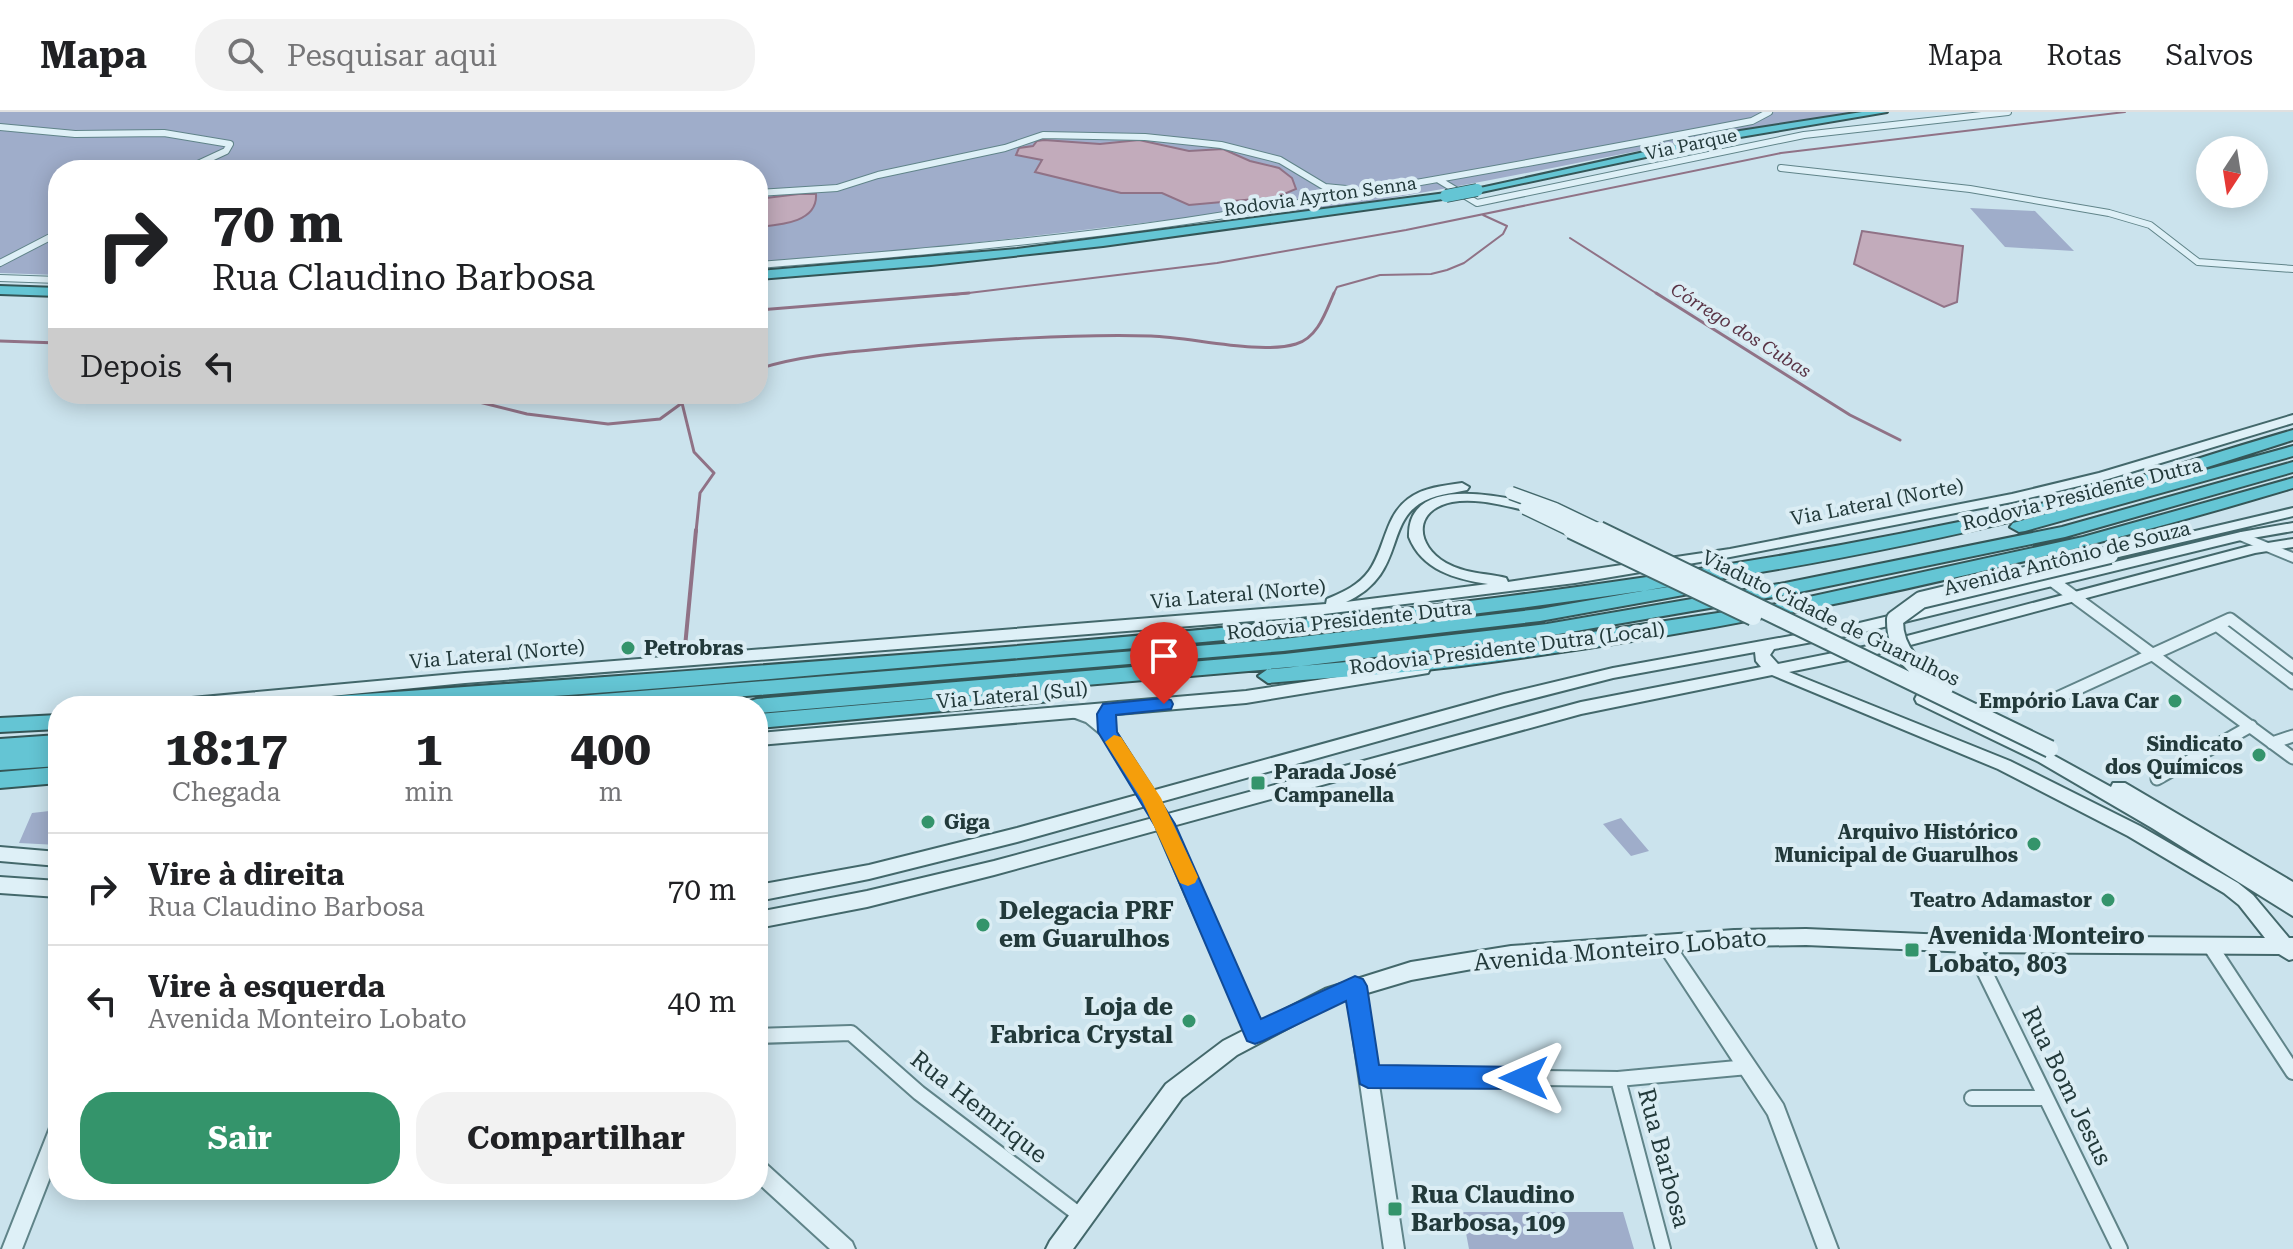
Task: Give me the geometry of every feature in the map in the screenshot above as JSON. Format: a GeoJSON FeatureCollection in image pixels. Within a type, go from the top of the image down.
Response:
{"type":"FeatureCollection","features":[{"type":"Feature","properties":{"kind":"highway","name":"Rodovia Ayrton Senna"},"geometry":{"type":"LineString","coordinates":[[768,274],[995,256],[1150,238],[1446,196],[1477,196],[1740,134],[1882,112]]}},
{"type":"Feature","properties":{"kind":"highway"},"geometry":{"type":"LineString","coordinates":[[0,290],[48,292]]}},
{"type":"Feature","properties":{"kind":"highway","name":"Rodovia Presidente Dutra"},"geometry":{"type":"LineString","coordinates":[[429,696],[933,659],[1297,628],[1530,599],[1745,567],[2024,513],[2293,435]]}},
{"type":"Feature","properties":{"kind":"highway","name":"Rodovia Presidente Dutra"},"geometry":{"type":"LineString","coordinates":[[663,696],[1283,645],[1540,615],[1773,575],[2049,521],[2293,451]]}},
{"type":"Feature","properties":{"kind":"highway","name":"Rodovia Presidente Dutra"},"geometry":{"type":"LineString","coordinates":[[768,705],[1285,661],[1547,630],[1785,589],[2065,532],[2293,467]]}},
{"type":"Feature","properties":{"kind":"highway","name":"Rodovia Presidente Dutra (Local)"},"geometry":{"type":"LineString","coordinates":[[768,720],[1459,659],[1730,619],[1918,583],[2076,547],[2293,483]]}},
{"type":"Feature","properties":{"kind":"highway"},"geometry":{"type":"LineString","coordinates":[[0,725],[48,721]]}},
{"type":"Feature","properties":{"kind":"highway"},"geometry":{"type":"LineString","coordinates":[[0,747],[48,744]]}},
{"type":"Feature","properties":{"kind":"highway"},"geometry":{"type":"LineString","coordinates":[[0,762],[48,759]]}},
{"type":"Feature","properties":{"kind":"highway"},"geometry":{"type":"LineString","coordinates":[[0,780],[48,776]]}},
{"type":"Feature","properties":{"kind":"main road","name":"Via Lateral (Norte)"},"geometry":{"type":"LineString","coordinates":[[275,696],[465,678],[1292,613],[1575,578],[1730,553],[2012,498],[2103,476],[2293,419]]}},
{"type":"Feature","properties":{"kind":"main road"},"geometry":{"type":"LineString","coordinates":[[1292,613],[1348,598],[1368,585],[1380,570],[1397,518],[1416,498],[1451,487],[1486,488],[1515,499]]}},
{"type":"Feature","properties":{"kind":"main road"},"geometry":{"type":"LineString","coordinates":[[1515,499],[1471,497],[1437,502],[1417,519],[1413,530],[1416,541],[1427,557],[1439,565],[1471,577],[1504,581],[1575,578]]}},
{"type":"Feature","properties":{"kind":"main road","name":"Viaduto Cidade de Guarulhos"},"geometry":{"type":"LineString","coordinates":[[1515,499],[1555,509],[2050,749],[2164,820]]}},
{"type":"Feature","properties":{"kind":"main road","name":"Viaduto Cidade de Guarulhos"},"geometry":{"type":"LineString","coordinates":[[1515,499],[2045,758],[2164,820]]}},
{"type":"Feature","properties":{"kind":"main road"},"geometry":{"type":"LineString","coordinates":[[2050,749],[1922,674],[1898,643],[1895,619],[1921,600],[2293,512]]}},
{"type":"Feature","properties":{"kind":"main road","name":"Avenida Antônio de Souza"},"geometry":{"type":"LineString","coordinates":[[768,891],[869,872],[1613,673],[1851,630],[2241,536],[2293,527]]}},
{"type":"Feature","properties":{"kind":"main road","name":"Avenida Antônio de Souza"},"geometry":{"type":"LineString","coordinates":[[768,918],[867,899],[1165,824],[1627,697],[1881,647],[2267,547],[2293,543]]}},
{"type":"Feature","properties":{"kind":"main road"},"geometry":{"type":"LineString","coordinates":[[1769,645],[1762,654],[1771,669],[2004,765],[2134,831],[2231,888],[2246,900],[2290,949]]}},
{"type":"Feature","properties":{"kind":"main road","name":"Via Lateral (Sul)"},"geometry":{"type":"LineString","coordinates":[[768,738],[1246,697],[1432,668],[1459,659]]}},
{"type":"Feature","properties":{"kind":"main road"},"geometry":{"type":"LineString","coordinates":[[1504,700],[1527,724]]}},
{"type":"Feature","properties":{"kind":"main road"},"geometry":{"type":"LineString","coordinates":[[2164,820],[2293,891]]}},
{"type":"Feature","properties":{"kind":"main road"},"geometry":{"type":"LineString","coordinates":[[2164,820],[2293,908]]}},
{"type":"Feature","properties":{"kind":"main road"},"geometry":{"type":"LineString","coordinates":[[0,854],[48,858]]}},
{"type":"Feature","properties":{"kind":"main road"},"geometry":{"type":"LineString","coordinates":[[0,885],[48,888]]}},
{"type":"Feature","properties":{"kind":"main road","name":"Avenida Monteiro Lobato"},"geometry":{"type":"LineString","coordinates":[[1058,1249],[1174,1091],[1255,1033],[1355,986],[1411,971],[1511,954],[1664,942],[1806,937],[1971,944],[2290,949]]}},
{"type":"Feature","properties":{"kind":"street"},"geometry":{"type":"LineString","coordinates":[[768,264],[1081,235],[1439,180],[1752,121],[1769,112]]}},
{"type":"Feature","properties":{"kind":"street","name":"Via Parque"},"geometry":{"type":"LineString","coordinates":[[1477,196],[1804,135],[2008,112]]}},
{"type":"Feature","properties":{"kind":"street"},"geometry":{"type":"LineString","coordinates":[[0,127],[75,134],[164,133],[230,144],[226,151],[207,160]]}},
{"type":"Feature","properties":{"kind":"street"},"geometry":{"type":"LineString","coordinates":[[768,192],[837,188],[878,175],[1005,148],[1043,135],[1145,137],[1221,145],[1287,163],[1307,179],[1331,189],[1407,180],[1417,183]]}},
{"type":"Feature","properties":{"kind":"street"},"geometry":{"type":"LineString","coordinates":[[1781,168],[1970,189],[2109,213],[2150,225],[2198,262],[2293,269]]}},
{"type":"Feature","properties":{"kind":"street"},"geometry":{"type":"LineString","coordinates":[[1439,180],[1477,196]]}},
{"type":"Feature","properties":{"kind":"street"},"geometry":{"type":"LineString","coordinates":[[0,263],[48,238]]}},
{"type":"Feature","properties":{"kind":"street"},"geometry":{"type":"LineString","coordinates":[[0,278],[48,280]]}},
{"type":"Feature","properties":{"kind":"street"},"geometry":{"type":"LineString","coordinates":[[2241,536],[2293,558]]}},
{"type":"Feature","properties":{"kind":"street"},"geometry":{"type":"LineString","coordinates":[[2054,582],[2293,758]]}},
{"type":"Feature","properties":{"kind":"street"},"geometry":{"type":"LineString","coordinates":[[2046,703],[2230,619],[2293,667]]}},
{"type":"Feature","properties":{"kind":"street"},"geometry":{"type":"LineString","coordinates":[[2218,626],[2293,683]]}},
{"type":"Feature","properties":{"kind":"street"},"geometry":{"type":"LineString","coordinates":[[1108,732],[1107,714],[1110,709]]}},
{"type":"Feature","properties":{"kind":"street"},"geometry":{"type":"LineString","coordinates":[[1072,711],[1091,718],[1108,732],[1151,798],[1255,1033]]}},
{"type":"Feature","properties":{"kind":"street"},"geometry":{"type":"LineString","coordinates":[[2157,779],[2251,726]]}},
{"type":"Feature","properties":{"kind":"street"},"geometry":{"type":"LineString","coordinates":[[2272,743],[2293,736]]}},
{"type":"Feature","properties":{"kind":"street"},"geometry":{"type":"LineString","coordinates":[[1664,942],[1748,1067],[1785,1130],[1828,1249]]}},
{"type":"Feature","properties":{"kind":"street","name":"Rua Bom Jesus"},"geometry":{"type":"LineString","coordinates":[[1971,944],[2120,1249]]}},
{"type":"Feature","properties":{"kind":"street"},"geometry":{"type":"LineString","coordinates":[[2211,947],[2293,1072]]}},
{"type":"Feature","properties":{"kind":"street"},"geometry":{"type":"LineString","coordinates":[[1355,986],[1394,1249]]}},
{"type":"Feature","properties":{"kind":"street","name":"Rua Hemrique"},"geometry":{"type":"LineString","coordinates":[[768,1036],[851,1033],[919,1093],[1081,1216]]}},
{"type":"Feature","properties":{"kind":"street"},"geometry":{"type":"LineString","coordinates":[[1368,1076],[1618,1079],[1748,1067]]}},
{"type":"Feature","properties":{"kind":"street","name":"Rua Barbosa"},"geometry":{"type":"LineString","coordinates":[[1618,1079],[1663,1249]]}},
{"type":"Feature","properties":{"kind":"street"},"geometry":{"type":"LineString","coordinates":[[1972,1098],[2046,1098]]}},
{"type":"Feature","properties":{"kind":"street"},"geometry":{"type":"LineString","coordinates":[[12,1247],[48,1157]]}},
{"type":"Feature","properties":{"kind":"street"},"geometry":{"type":"LineString","coordinates":[[768,1179],[845,1249]]}},
{"type":"Feature","properties":{"kind":"shaded area"},"geometry":{"type":"Polygon","coordinates":[[[0,112],[1862,112],[1342,206],[1168,220],[912,249],[768,261],[768,160],[48,160],[48,275],[0,273],[0,112]]]}},
{"type":"Feature","properties":{"kind":"shaded area"},"geometry":{"type":"Polygon","coordinates":[[[1044,140],[1100,144],[1139,140],[1189,151],[1223,149],[1250,161],[1279,168],[1292,178],[1296,189],[1277,197],[1189,205],[1162,193],[1121,193],[1035,172],[1042,160],[1016,155],[1019,148],[1044,140]]]}},
{"type":"Feature","properties":{"kind":"shaded area"},"geometry":{"type":"Polygon","coordinates":[[[816,194],[815,204],[804,217],[768,226],[768,198],[816,194]]]}},
{"type":"Feature","properties":{"kind":"shaded area"},"geometry":{"type":"Polygon","coordinates":[[[1970,208],[2035,211],[2074,251],[2005,247],[1970,208]]]}},
{"type":"Feature","properties":{"kind":"shaded area"},"geometry":{"type":"Polygon","coordinates":[[[1862,231],[1963,246],[1957,302],[1944,307],[1854,264],[1862,231]]]}},
{"type":"Feature","properties":{"kind":"shaded area"},"geometry":{"type":"Polygon","coordinates":[[[48,811],[48,844],[19,843],[32,813],[48,811]]]}},
{"type":"Feature","properties":{"kind":"shaded area"},"geometry":{"type":"Polygon","coordinates":[[[1621,818],[1649,851],[1631,856],[1603,824],[1621,818]]]}},
{"type":"Feature","properties":{"kind":"shaded area"},"geometry":{"type":"Polygon","coordinates":[[[1462,1212],[1623,1212],[1634,1249],[1469,1249],[1462,1212]]]}},
{"type":"Feature","properties":{"kind":"waterway"},"geometry":{"type":"LineString","coordinates":[[968,293],[1217,263],[1406,230],[1781,153],[2125,112]]}},
{"type":"Feature","properties":{"kind":"waterway"},"geometry":{"type":"LineString","coordinates":[[1334,293],[1337,287],[1380,275],[1431,274],[1464,263],[1503,234],[1507,226],[1483,215]]}},
{"type":"Feature","properties":{"kind":"waterway","name":"Córrego dos Cubas"},"geometry":{"type":"LineString","coordinates":[[1570,238],[1659,295]]}},
{"type":"Feature","properties":{"kind":"waterway"},"geometry":{"type":"LineString","coordinates":[[768,309],[968,293]]}},
{"type":"Feature","properties":{"kind":"waterway"},"geometry":{"type":"LineString","coordinates":[[952,295],[968,293]]}},
{"type":"Feature","properties":{"kind":"waterway"},"geometry":{"type":"LineString","coordinates":[[768,366],[847,352],[1057,337],[1151,336],[1244,347],[1281,347],[1304,341],[1316,330],[1334,293]]}},
{"type":"Feature","properties":{"kind":"waterway","name":"Córrego dos Cubas"},"geometry":{"type":"LineString","coordinates":[[1656,293],[1850,415],[1900,440]]}},
{"type":"Feature","properties":{"kind":"waterway"},"geometry":{"type":"LineString","coordinates":[[0,341],[48,343]]}},
{"type":"Feature","properties":{"kind":"waterway"},"geometry":{"type":"LineString","coordinates":[[487,404],[527,414],[608,424],[660,419],[681,404]]}},
{"type":"Feature","properties":{"kind":"waterway"},"geometry":{"type":"LineString","coordinates":[[682,404],[694,452],[714,473],[700,493],[696,532]]}},
{"type":"Feature","properties":{"kind":"waterway"},"geometry":{"type":"LineString","coordinates":[[685,647],[696,530]]}},
{"type":"Feature","properties":{"kind":"slow traffic"},"geometry":{"type":"LineString","coordinates":[[1114,742],[1151,798],[1188,877]]}},
{"type":"Feature","properties":{"kind":"place","name":"Petrobras"},"geometry":{"type":"Point","coordinates":[628,648]}},
{"type":"Feature","properties":{"kind":"place","name":"Empório Lava Car"},"geometry":{"type":"Point","coordinates":[2175,701]}},
{"type":"Feature","properties":{"kind":"place","name":"Sindicato dos Químicos"},"geometry":{"type":"Point","coordinates":[2259,755]}},
{"type":"Feature","properties":{"kind":"place","name":"Parada José Campanella"},"geometry":{"type":"Point","coordinates":[1258,783]}},
{"type":"Feature","properties":{"kind":"place","name":"Giga"},"geometry":{"type":"Point","coordinates":[928,822]}},
{"type":"Feature","properties":{"kind":"place","name":"Arquivo Histórico Municipal de Guarulhos"},"geometry":{"type":"Point","coordinates":[2034,844]}},
{"type":"Feature","properties":{"kind":"place","name":"Teatro Adamastor"},"geometry":{"type":"Point","coordinates":[2108,900]}},
{"type":"Feature","properties":{"kind":"place","name":"Delegacia PRF em Guarulhos"},"geometry":{"type":"Point","coordinates":[983,925]}},
{"type":"Feature","properties":{"kind":"place","name":"Avenida Monteiro Lobato, 803"},"geometry":{"type":"Point","coordinates":[1912,950]}},
{"type":"Feature","properties":{"kind":"place","name":"Loja de Fabrica Crystal"},"geometry":{"type":"Point","coordinates":[1189,1021]}},
{"type":"Feature","properties":{"kind":"place","name":"Rua Claudino Barbosa, 109"},"geometry":{"type":"Point","coordinates":[1395,1209]}},
{"type":"Feature","properties":{"kind":"route"},"geometry":{"type":"LineString","coordinates":[[1164,704],[1110,709],[1107,714],[1108,732],[1165,824],[1255,1033],[1355,986],[1368,1076],[1524,1078]]}}]}
